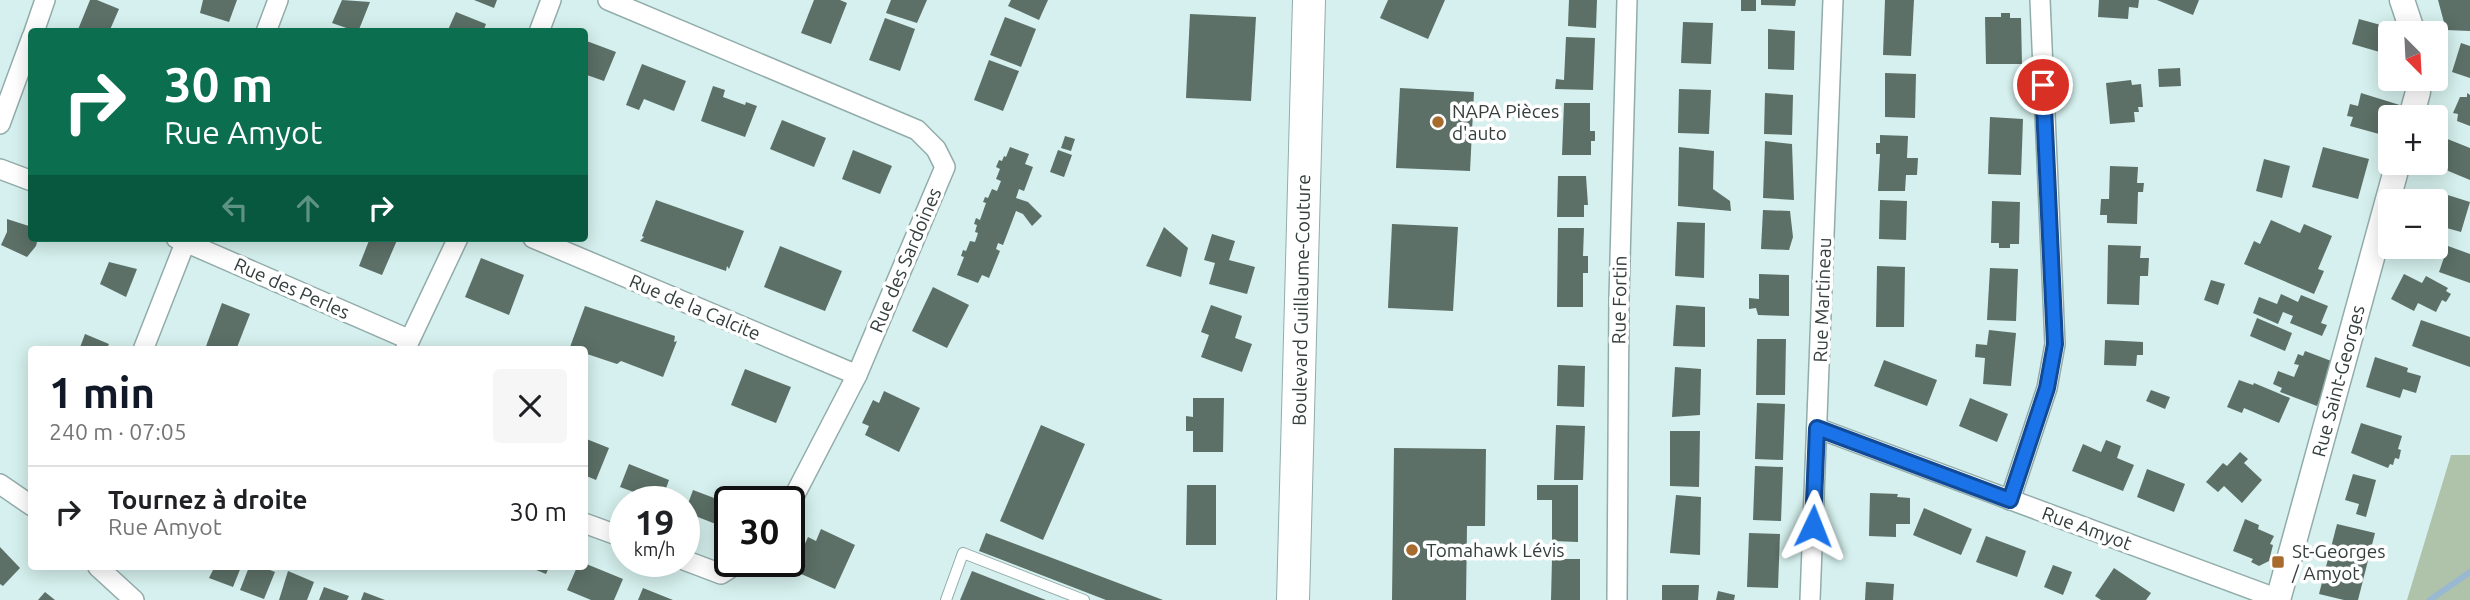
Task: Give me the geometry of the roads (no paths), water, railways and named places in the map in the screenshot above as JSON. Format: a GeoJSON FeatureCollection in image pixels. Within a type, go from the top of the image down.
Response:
{"type":"FeatureCollection","features":[{"type":"Feature","properties":{"kind":"main road","name":"Boulevard Guillaume-Couture"},"geometry":{"type":"LineString","coordinates":[[1293,600],[1308,0]]}},
{"type":"Feature","properties":{"kind":"street"},"geometry":{"type":"LineString","coordinates":[[35,28],[45,0]]}},
{"type":"Feature","properties":{"kind":"street"},"geometry":{"type":"LineString","coordinates":[[268,28],[278,0]]}},
{"type":"Feature","properties":{"kind":"street"},"geometry":{"type":"LineString","coordinates":[[540,28],[551,0]]}},
{"type":"Feature","properties":{"kind":"street","name":"Rue des Sardoines"},"geometry":{"type":"LineString","coordinates":[[608,0],[917,130],[936,149],[944,167],[857,375],[799,486]]}},
{"type":"Feature","properties":{"kind":"street","name":"Rue Fortin"},"geometry":{"type":"LineString","coordinates":[[1617,600],[1619,298],[1627,0]]}},
{"type":"Feature","properties":{"kind":"street","name":"Rue Martineau"},"geometry":{"type":"LineString","coordinates":[[1810,600],[1833,0]]}},
{"type":"Feature","properties":{"kind":"street"},"geometry":{"type":"LineString","coordinates":[[2010,500],[2047,388],[2055,344],[2040,0]]}},
{"type":"Feature","properties":{"kind":"street"},"geometry":{"type":"LineString","coordinates":[[2402,0],[2409,21]]}},
{"type":"Feature","properties":{"kind":"street"},"geometry":{"type":"LineString","coordinates":[[0,124],[28,48]]}},
{"type":"Feature","properties":{"kind":"street"},"geometry":{"type":"LineString","coordinates":[[0,169],[28,180]]}},
{"type":"Feature","properties":{"kind":"street","name":"Rue Saint-Georges"},"geometry":{"type":"LineString","coordinates":[[2278,600],[2395,175]]}},
{"type":"Feature","properties":{"kind":"street"},"geometry":{"type":"LineString","coordinates":[[145,346],[182,242]]}},
{"type":"Feature","properties":{"kind":"street","name":"Rue des Perles"},"geometry":{"type":"LineString","coordinates":[[189,242],[407,345]]}},
{"type":"Feature","properties":{"kind":"street"},"geometry":{"type":"LineString","coordinates":[[407,345],[456,242]]}},
{"type":"Feature","properties":{"kind":"street","name":"Rue de la Calcite"},"geometry":{"type":"LineString","coordinates":[[542,242],[857,375]]}},
{"type":"Feature","properties":{"kind":"street","name":"Rue Amyot"},"geometry":{"type":"LineString","coordinates":[[1817,428],[2278,600]]}},
{"type":"Feature","properties":{"kind":"street"},"geometry":{"type":"LineString","coordinates":[[0,484],[28,501]]}},
{"type":"Feature","properties":{"kind":"street"},"geometry":{"type":"LineString","coordinates":[[588,524],[609,532]]}},
{"type":"Feature","properties":{"kind":"street"},"geometry":{"type":"LineString","coordinates":[[101,570],[134,600]]}},
{"type":"Feature","properties":{"kind":"lane"},"geometry":{"type":"LineString","coordinates":[[946,600],[963,553],[1084,600]]}},
{"type":"Feature","properties":{"kind":"waterway"},"geometry":{"type":"LineString","coordinates":[[2430,600],[2470,572]]}},
{"type":"Feature","properties":{"kind":"place","name":"NAPA Pièces d'auto"},"geometry":{"type":"Point","coordinates":[1438,122]}},
{"type":"Feature","properties":{"kind":"place","name":"Tomahawk Lévis"},"geometry":{"type":"Point","coordinates":[1412,550]}},
{"type":"Feature","properties":{"kind":"place","name":"St-Georges / Amyot"},"geometry":{"type":"Point","coordinates":[2278,562]}}]}
